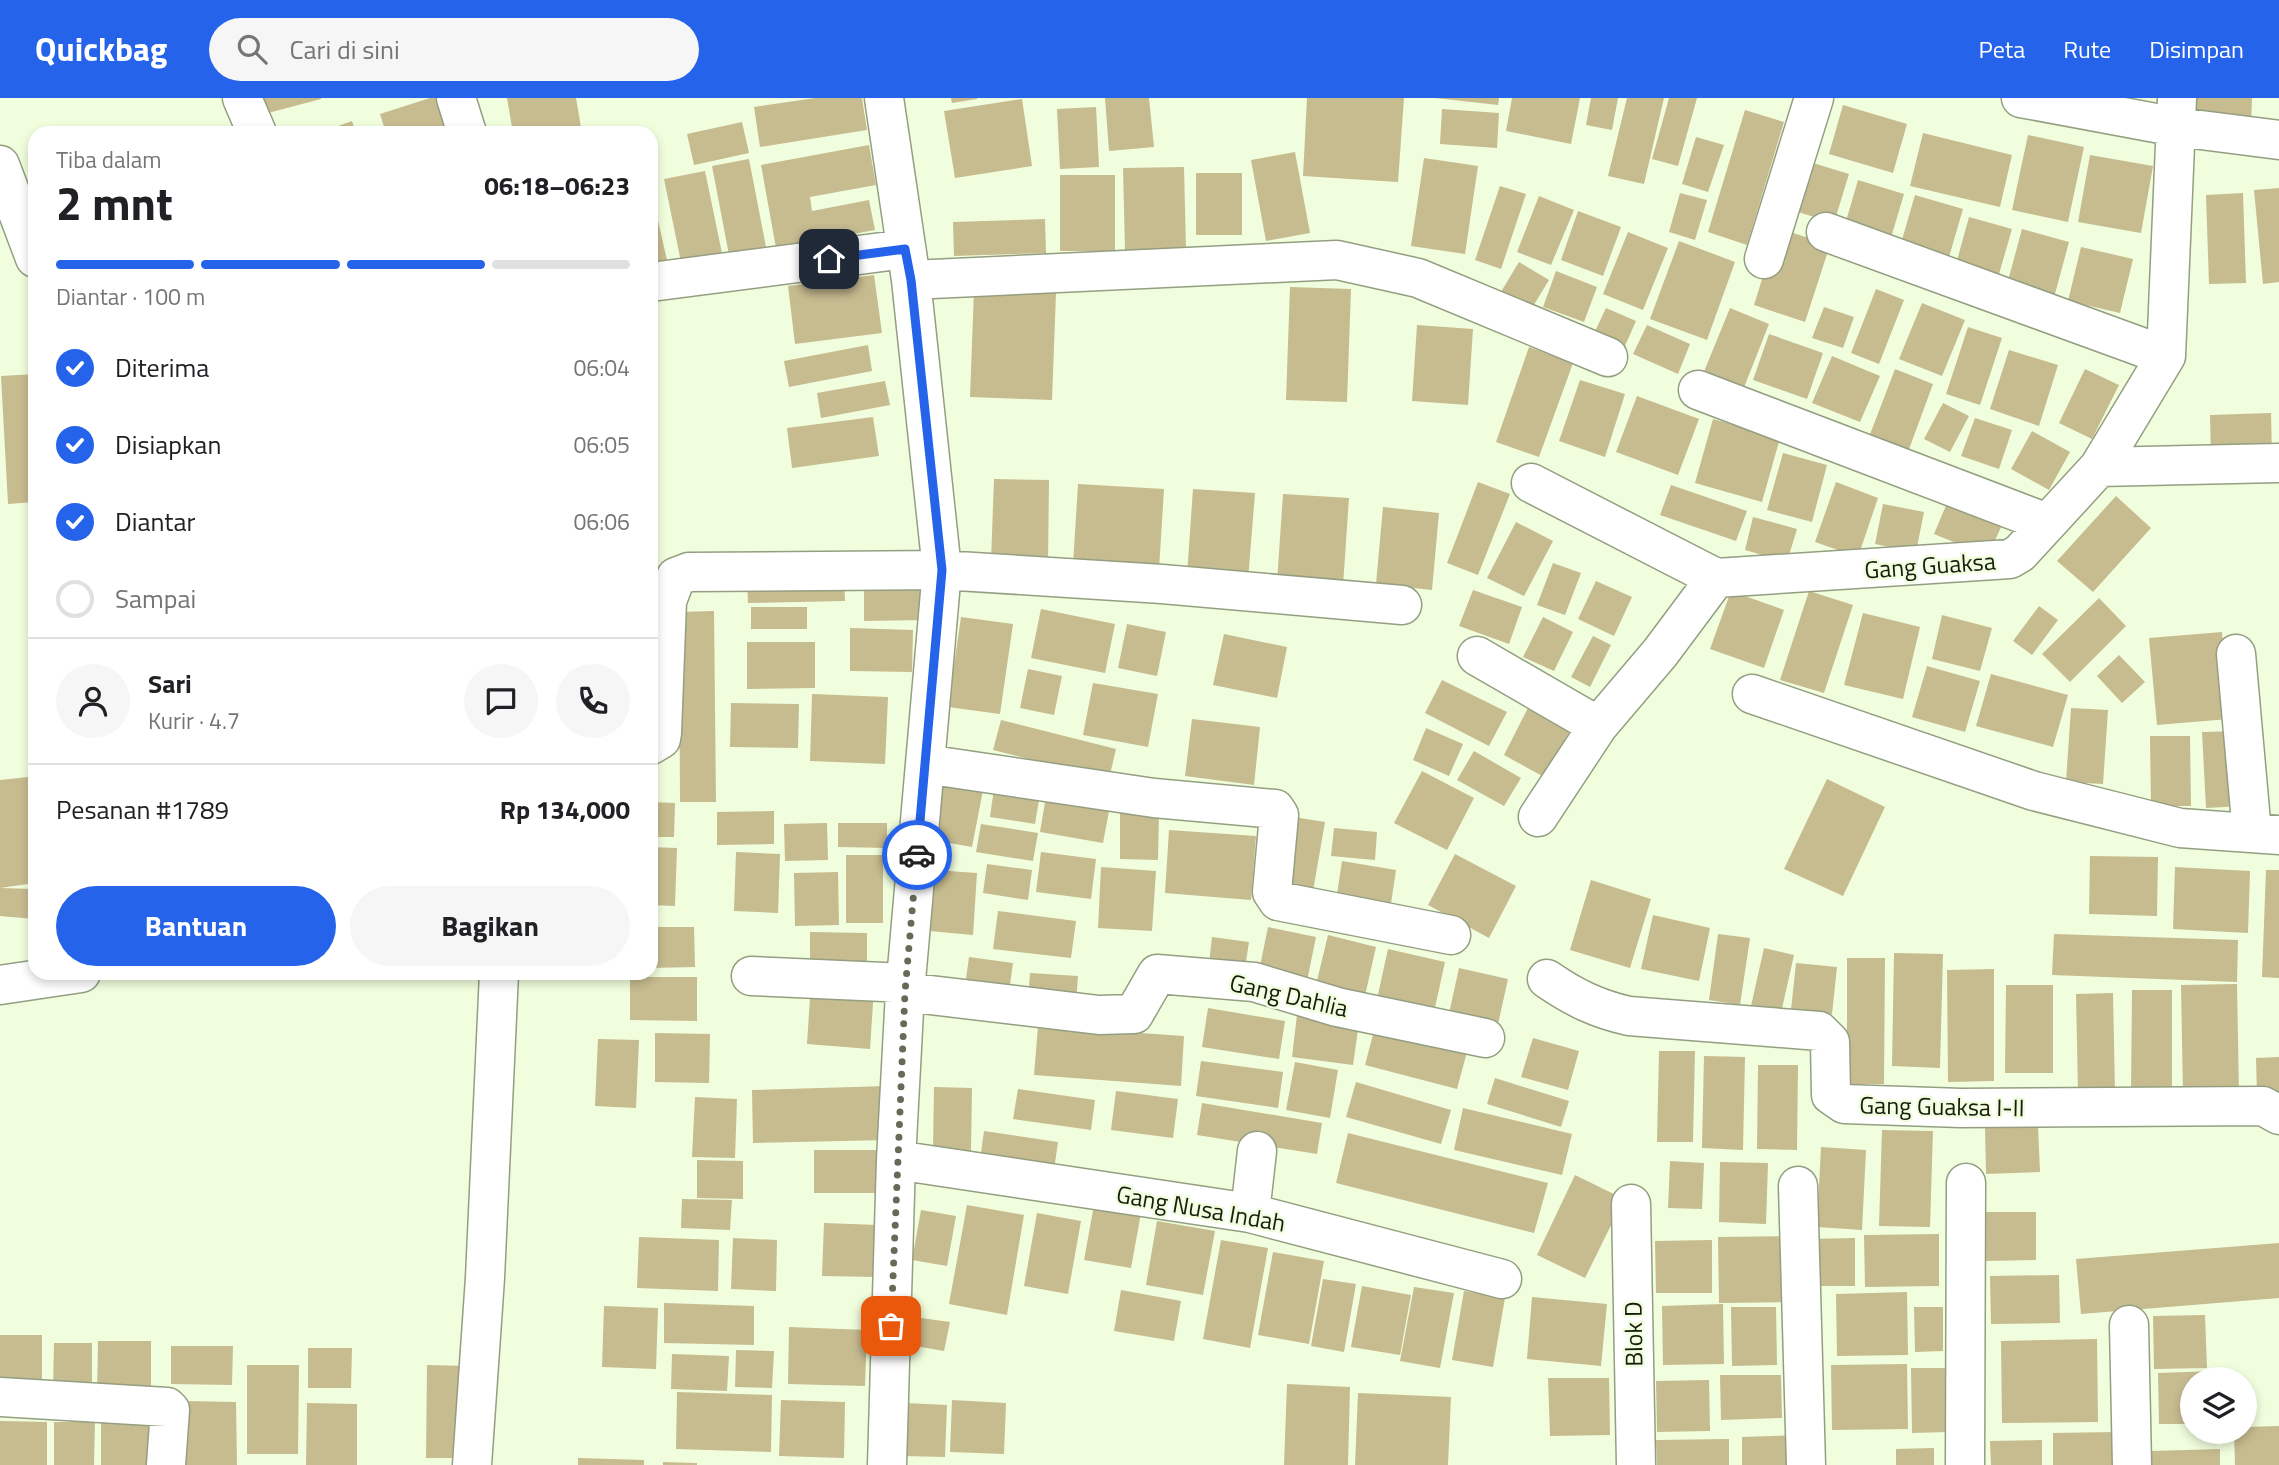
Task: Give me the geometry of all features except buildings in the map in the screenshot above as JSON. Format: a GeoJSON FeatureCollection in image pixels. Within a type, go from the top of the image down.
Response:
{"type":"FeatureCollection","features":[{"type":"Feature","properties":{"kind":"street"},"geometry":{"type":"LineString","coordinates":[[242,98],[254,126]]}},
{"type":"Feature","properties":{"kind":"street"},"geometry":{"type":"LineString","coordinates":[[456,98],[465,126]]}},
{"type":"Feature","properties":{"kind":"street"},"geometry":{"type":"LineString","coordinates":[[884,98],[908,264],[942,570],[905,988],[896,1160],[887,1465]]}},
{"type":"Feature","properties":{"kind":"street"},"geometry":{"type":"LineString","coordinates":[[1765,259],[1814,98]]}},
{"type":"Feature","properties":{"kind":"street"},"geometry":{"type":"LineString","coordinates":[[2021,98],[2177,113],[2279,140]]}},
{"type":"Feature","properties":{"kind":"street","name":"Gang Guaksa"},"geometry":{"type":"LineString","coordinates":[[1716,578],[1998,562],[2020,553],[2099,467],[2166,356],[2177,113]]}},
{"type":"Feature","properties":{"kind":"street"},"geometry":{"type":"LineString","coordinates":[[0,165],[28,239]]}},
{"type":"Feature","properties":{"kind":"street"},"geometry":{"type":"LineString","coordinates":[[1826,232],[2166,356]]}},
{"type":"Feature","properties":{"kind":"street"},"geometry":{"type":"LineString","coordinates":[[658,282],[908,264],[1337,260],[1418,278],[1608,358]]}},
{"type":"Feature","properties":{"kind":"street"},"geometry":{"type":"LineString","coordinates":[[1698,390],[2047,523]]}},
{"type":"Feature","properties":{"kind":"street"},"geometry":{"type":"LineString","coordinates":[[2099,467],[2279,463]]}},
{"type":"Feature","properties":{"kind":"street"},"geometry":{"type":"LineString","coordinates":[[1531,483],[1716,578],[1660,653],[1598,726],[1538,817]]}},
{"type":"Feature","properties":{"kind":"street"},"geometry":{"type":"LineString","coordinates":[[658,742],[661,740],[667,601],[676,577],[689,572],[942,570],[1162,584],[1402,605]]}},
{"type":"Feature","properties":{"kind":"street"},"geometry":{"type":"LineString","coordinates":[[1752,694],[2034,791],[2180,828],[2265,834],[2236,654]]}},
{"type":"Feature","properties":{"kind":"street"},"geometry":{"type":"LineString","coordinates":[[1477,656],[1598,726]]}},
{"type":"Feature","properties":{"kind":"street"},"geometry":{"type":"LineString","coordinates":[[925,764],[1154,798],[1275,809],[1279,815],[1272,892],[1278,901],[1451,935]]}},
{"type":"Feature","properties":{"kind":"street","name":"Gang Dahlia"},"geometry":{"type":"LineString","coordinates":[[905,988],[1099,1014],[1134,1014],[1157,974],[1254,982],[1337,1007],[1485,1038]]}},
{"type":"Feature","properties":{"kind":"street"},"geometry":{"type":"LineString","coordinates":[[751,976],[905,988]]}},
{"type":"Feature","properties":{"kind":"street","name":"Gang Guaksa I-II"},"geometry":{"type":"LineString","coordinates":[[1547,979],[1572,997],[1601,1009],[1629,1016],[1819,1031],[1830,1042],[1831,1095],[1844,1104],[1961,1108],[2263,1106],[2279,1115]]}},
{"type":"Feature","properties":{"kind":"street"},"geometry":{"type":"LineString","coordinates":[[0,985],[34,980]]}},
{"type":"Feature","properties":{"kind":"street"},"geometry":{"type":"LineString","coordinates":[[472,1465],[485,1278],[499,980]]}},
{"type":"Feature","properties":{"kind":"street"},"geometry":{"type":"LineString","coordinates":[[1250,1213],[1257,1151]]}},
{"type":"Feature","properties":{"kind":"street","name":"Gang Nusa Indah"},"geometry":{"type":"LineString","coordinates":[[896,1160],[1250,1213],[1502,1279]]}},
{"type":"Feature","properties":{"kind":"street"},"geometry":{"type":"LineString","coordinates":[[1965,1465],[1966,1183]]}},
{"type":"Feature","properties":{"kind":"street"},"geometry":{"type":"LineString","coordinates":[[1798,1186],[1806,1465]]}},
{"type":"Feature","properties":{"kind":"street","name":"Blok D"},"geometry":{"type":"LineString","coordinates":[[1631,1204],[1636,1465]]}},
{"type":"Feature","properties":{"kind":"street"},"geometry":{"type":"LineString","coordinates":[[2129,1325],[2132,1465]]}},
{"type":"Feature","properties":{"kind":"street"},"geometry":{"type":"LineString","coordinates":[[0,1397],[167,1407],[170,1410],[166,1465]]}},
{"type":"Feature","properties":{"kind":"way so far"},"geometry":{"type":"LineString","coordinates":[[891,1326],[905,992],[917,855]]}},
{"type":"Feature","properties":{"kind":"route"},"geometry":{"type":"LineString","coordinates":[[829,259],[905,249],[911,280],[942,570],[917,855]]}}]}
